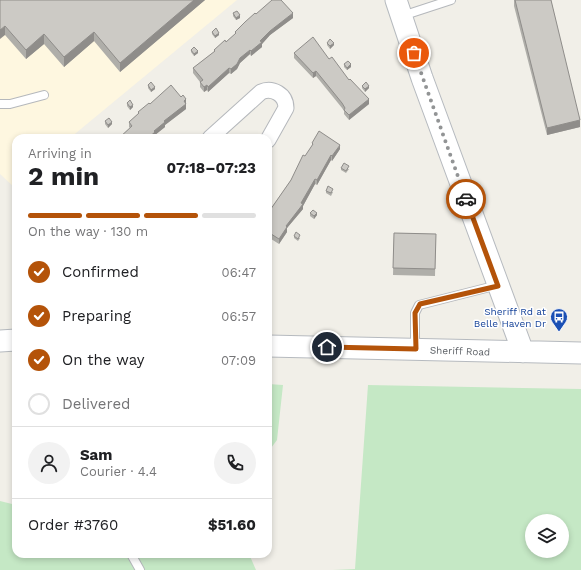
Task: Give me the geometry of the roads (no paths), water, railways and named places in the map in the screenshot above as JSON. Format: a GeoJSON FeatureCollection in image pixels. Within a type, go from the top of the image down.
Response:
{"type":"FeatureCollection","features":[{"type":"Feature","properties":{"kind":"street"},"geometry":{"type":"LineString","coordinates":[[399,8],[422,78],[523,352]]}},
{"type":"Feature","properties":{"kind":"street"},"geometry":{"type":"LineString","coordinates":[[214,134],[261,92],[268,89],[277,92],[283,98],[286,108],[271,134]]}},
{"type":"Feature","properties":{"kind":"street"},"geometry":{"type":"LineString","coordinates":[[0,341],[12,340]]}},
{"type":"Feature","properties":{"kind":"street","name":"Sheriff Road"},"geometry":{"type":"LineString","coordinates":[[272,346],[581,353]]}},
{"type":"Feature","properties":{"kind":"lane"},"geometry":{"type":"LineString","coordinates":[[399,8],[451,0]]}},
{"type":"Feature","properties":{"kind":"lane"},"geometry":{"type":"LineString","coordinates":[[0,104],[10,104],[44,95]]}},
{"type":"Feature","properties":{"kind":"lane"},"geometry":{"type":"LineString","coordinates":[[416,349],[415,313],[420,304],[498,286]]}},
{"type":"Feature","properties":{"kind":"lane"},"geometry":{"type":"LineString","coordinates":[[133,558],[140,570]]}},
{"type":"Feature","properties":{"kind":"place","name":"Sheriff Rd at Belle Haven Dr"},"geometry":{"type":"Point","coordinates":[559,332]}}]}
